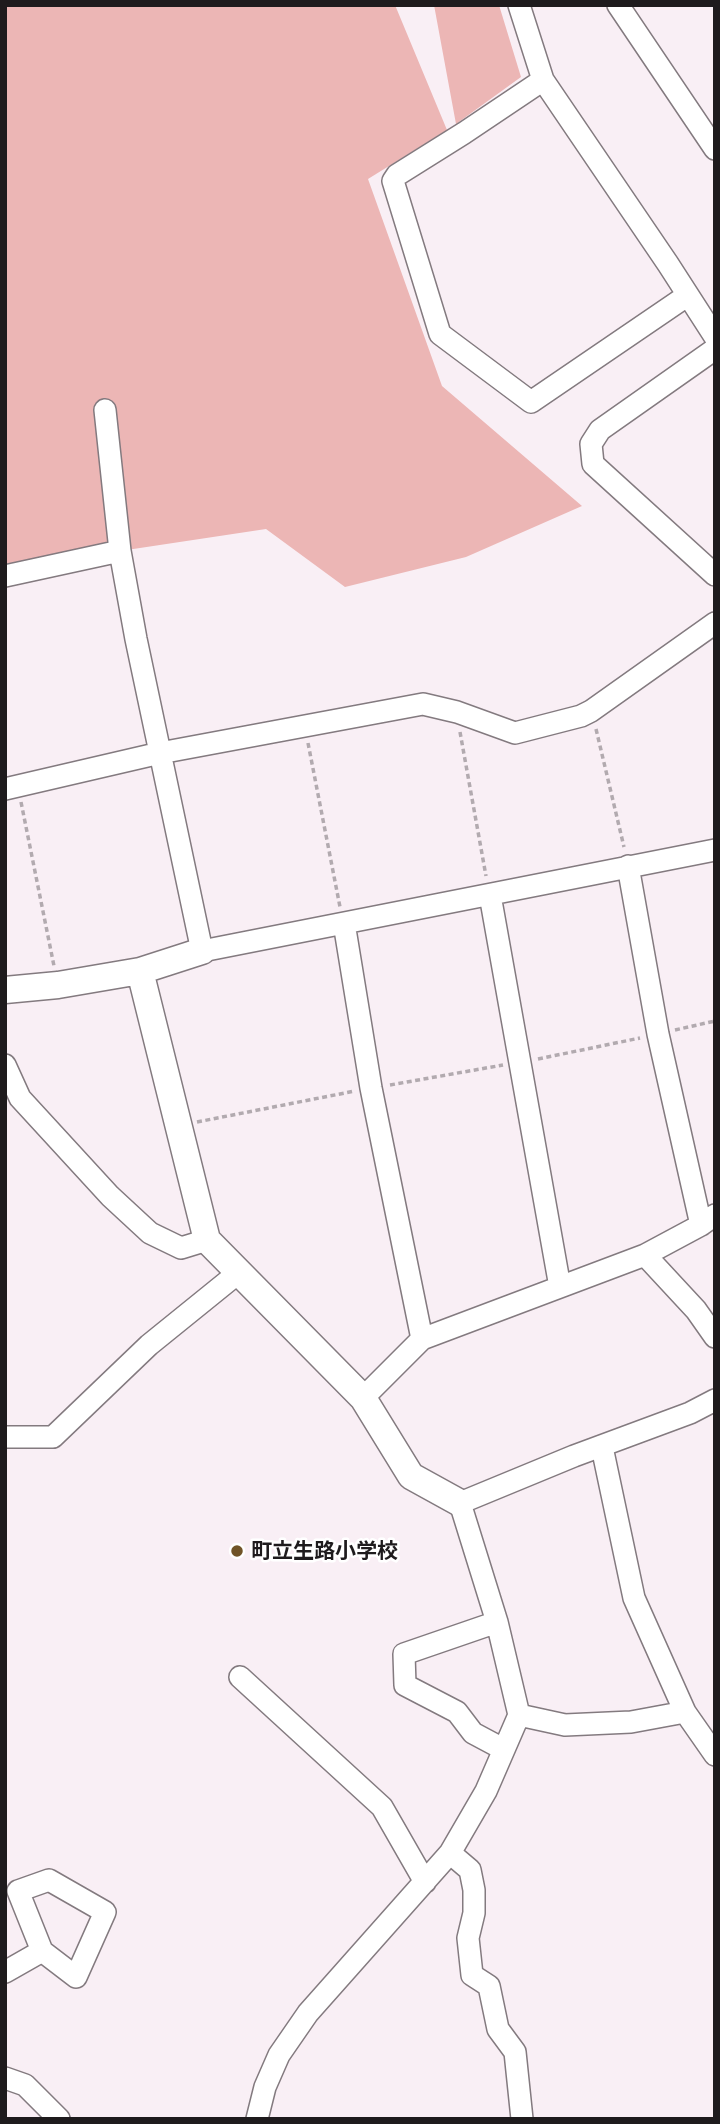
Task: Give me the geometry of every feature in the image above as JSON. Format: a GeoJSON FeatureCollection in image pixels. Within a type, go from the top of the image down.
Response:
{"type":"FeatureCollection","features":[{"type":"Feature","properties":{"kind":"street"},"geometry":{"type":"LineString","coordinates":[[519,5],[543,80],[715,337]]}},
{"type":"Feature","properties":{"kind":"street"},"geometry":{"type":"LineString","coordinates":[[618,5],[715,149]]}},
{"type":"Feature","properties":{"kind":"street"},"geometry":{"type":"LineString","coordinates":[[543,80],[397,175],[393,181],[440,334],[531,402],[688,295]]}},
{"type":"Feature","properties":{"kind":"street"},"geometry":{"type":"LineString","coordinates":[[714,573],[593,464],[590,444],[600,430],[715,349]]}},
{"type":"Feature","properties":{"kind":"street"},"geometry":{"type":"LineString","coordinates":[[106,410],[120,551],[202,951]]}},
{"type":"Feature","properties":{"kind":"street"},"geometry":{"type":"LineString","coordinates":[[5,576],[120,551]]}},
{"type":"Feature","properties":{"kind":"street"},"geometry":{"type":"LineString","coordinates":[[11,788],[160,753],[423,704],[457,712],[515,733],[591,711],[715,623]]}},
{"type":"Feature","properties":{"kind":"street"},"geometry":{"type":"LineString","coordinates":[[5,990],[58,985],[140,971],[202,951],[715,850]]}},
{"type":"Feature","properties":{"kind":"street"},"geometry":{"type":"LineString","coordinates":[[363,1398],[422,1339],[645,1255],[708,1220],[658,1034],[628,866]]}},
{"type":"Feature","properties":{"kind":"street"},"geometry":{"type":"LineString","coordinates":[[490,895],[560,1287]]}},
{"type":"Feature","properties":{"kind":"street"},"geometry":{"type":"LineString","coordinates":[[344,923],[371,1088],[422,1339]]}},
{"type":"Feature","properties":{"kind":"street"},"geometry":{"type":"LineString","coordinates":[[140,971],[207,1240],[363,1398],[411,1476],[460,1503],[497,1622],[519,1715],[486,1791],[450,1853],[308,2013],[279,2054],[265,2087],[257,2119]]}},
{"type":"Feature","properties":{"kind":"street"},"geometry":{"type":"LineString","coordinates":[[5,1065],[20,1098],[110,1196],[150,1233],[181,1248],[207,1240]]}},
{"type":"Feature","properties":{"kind":"street"},"geometry":{"type":"LineString","coordinates":[[645,1255],[696,1310],[715,1338]]}},
{"type":"Feature","properties":{"kind":"street"},"geometry":{"type":"LineString","coordinates":[[5,1437],[52,1437],[149,1345],[238,1273]]}},
{"type":"Feature","properties":{"kind":"street"},"geometry":{"type":"LineString","coordinates":[[460,1503],[574,1456],[690,1413],[715,1400]]}},
{"type":"Feature","properties":{"kind":"street"},"geometry":{"type":"LineString","coordinates":[[602,1447],[634,1598],[685,1712],[715,1755]]}},
{"type":"Feature","properties":{"kind":"street"},"geometry":{"type":"LineString","coordinates":[[497,1622],[404,1654],[405,1685],[457,1712],[474,1733],[503,1749]]}},
{"type":"Feature","properties":{"kind":"street"},"geometry":{"type":"LineString","coordinates":[[240,1677],[382,1807],[425,1882]]}},
{"type":"Feature","properties":{"kind":"street"},"geometry":{"type":"LineString","coordinates":[[519,1715],[565,1724],[631,1723],[685,1712]]}},
{"type":"Feature","properties":{"kind":"street"},"geometry":{"type":"LineString","coordinates":[[450,1853],[471,1870],[474,1891],[474,1913],[468,1938],[471,1975],[489,1986],[498,2029],[515,2052],[522,2119]]}},
{"type":"Feature","properties":{"kind":"street"},"geometry":{"type":"LineString","coordinates":[[49,1880],[105,1912],[76,1977],[42,1951],[18,1891],[49,1880]]}},
{"type":"Feature","properties":{"kind":"street"},"geometry":{"type":"LineString","coordinates":[[5,1972],[42,1951]]}},
{"type":"Feature","properties":{"kind":"street"},"geometry":{"type":"LineString","coordinates":[[5,2078],[26,2085],[59,2119]]}},
{"type":"Feature","properties":{"kind":"path"},"geometry":{"type":"LineString","coordinates":[[591,711],[628,866]]}},
{"type":"Feature","properties":{"kind":"path"},"geometry":{"type":"LineString","coordinates":[[457,712],[490,895]]}},
{"type":"Feature","properties":{"kind":"path"},"geometry":{"type":"LineString","coordinates":[[304,726],[344,923]]}},
{"type":"Feature","properties":{"kind":"path"},"geometry":{"type":"LineString","coordinates":[[11,788],[58,985]]}},
{"type":"Feature","properties":{"kind":"path"},"geometry":{"type":"LineString","coordinates":[[178,1126],[371,1088],[519,1063],[715,1021]]}},
{"type":"Feature","properties":{"kind":"shaded area"},"geometry":{"type":"Polygon","coordinates":[[[5,5],[395,5],[447,130],[368,179],[442,386],[582,506],[466,557],[345,587],[266,529],[120,551],[5,576],[5,5]]]}},
{"type":"Feature","properties":{"kind":"shaded area"},"geometry":{"type":"Polygon","coordinates":[[[434,5],[499,5],[521,77],[456,124],[434,5]]]}},
{"type":"Feature","properties":{"kind":"place","name":"町立生路小学校"},"geometry":{"type":"Point","coordinates":[237,1551]}}]}
